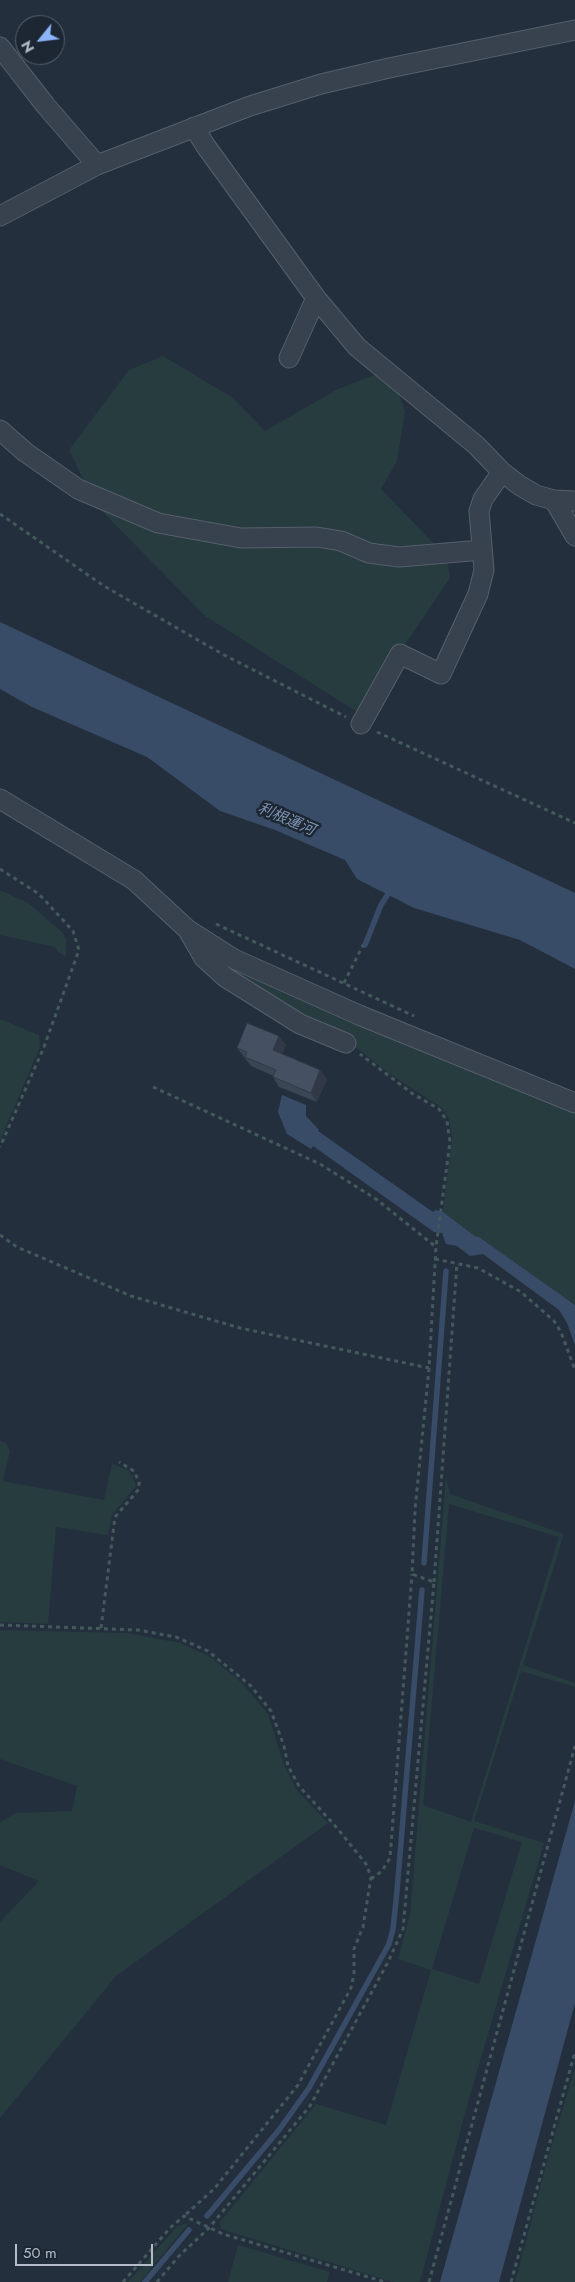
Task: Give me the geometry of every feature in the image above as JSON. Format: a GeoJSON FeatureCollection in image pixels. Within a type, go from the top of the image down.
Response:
{"type":"FeatureCollection","features":[{"type":"Feature","properties":{"kind":"street"},"geometry":{"type":"LineString","coordinates":[[0,216],[98,165],[250,106],[321,84],[389,68],[575,30]]}},
{"type":"Feature","properties":{"kind":"street"},"geometry":{"type":"LineString","coordinates":[[0,47],[46,106],[98,165]]}},
{"type":"Feature","properties":{"kind":"street"},"geometry":{"type":"LineString","coordinates":[[194,127],[316,298],[357,347],[476,445],[502,472],[536,495],[554,500],[575,501]]}},
{"type":"Feature","properties":{"kind":"street"},"geometry":{"type":"LineString","coordinates":[[289,358],[316,298]]}},
{"type":"Feature","properties":{"kind":"street"},"geometry":{"type":"LineString","coordinates":[[0,430],[25,452],[78,489],[158,523],[240,538],[317,537],[341,541],[370,553],[399,557],[482,550]]}},
{"type":"Feature","properties":{"kind":"street"},"geometry":{"type":"LineString","coordinates":[[361,724],[400,654],[440,674],[478,594],[484,570],[479,511],[482,499],[502,472]]}},
{"type":"Feature","properties":{"kind":"street"},"geometry":{"type":"LineString","coordinates":[[554,500],[575,536]]}},
{"type":"Feature","properties":{"kind":"street"},"geometry":{"type":"LineString","coordinates":[[0,800],[134,880],[187,929],[234,959],[312,995],[575,1103]]}},
{"type":"Feature","properties":{"kind":"street"},"geometry":{"type":"LineString","coordinates":[[187,929],[204,958],[226,977],[300,1024],[346,1043]]}},
{"type":"Feature","properties":{"kind":"path"},"geometry":{"type":"LineString","coordinates":[[0,514],[104,586],[224,656],[361,724],[575,823]]}},
{"type":"Feature","properties":{"kind":"path"},"geometry":{"type":"LineString","coordinates":[[0,869],[39,894],[73,930],[78,950],[44,1047],[0,1147]]}},
{"type":"Feature","properties":{"kind":"path"},"geometry":{"type":"LineString","coordinates":[[214,923],[423,1020]]}},
{"type":"Feature","properties":{"kind":"path"},"geometry":{"type":"LineString","coordinates":[[344,983],[362,945]]}},
{"type":"Feature","properties":{"kind":"path"},"geometry":{"type":"LineString","coordinates":[[346,1043],[413,1094],[439,1109],[447,1121],[450,1142],[437,1234],[429,1368],[415,1510],[412,1574],[390,1858],[382,1871],[371,1879]]}},
{"type":"Feature","properties":{"kind":"path"},"geometry":{"type":"LineString","coordinates":[[153,1087],[320,1164],[376,1199],[436,1247]]}},
{"type":"Feature","properties":{"kind":"path"},"geometry":{"type":"LineString","coordinates":[[0,1235],[17,1247],[131,1296],[175,1310],[240,1328],[429,1368]]}},
{"type":"Feature","properties":{"kind":"path"},"geometry":{"type":"LineString","coordinates":[[435,1259],[457,1262],[478,1268],[521,1292],[546,1312],[561,1332],[575,1370]]}},
{"type":"Feature","properties":{"kind":"path"},"geometry":{"type":"LineString","coordinates":[[157,2282],[179,2256],[209,2228],[310,2106],[388,1962],[403,1929],[434,1582],[457,1262]]}},
{"type":"Feature","properties":{"kind":"path"},"geometry":{"type":"LineString","coordinates":[[101,1628],[115,1517],[139,1489],[139,1482],[134,1471],[119,1462]]}},
{"type":"Feature","properties":{"kind":"path"},"geometry":{"type":"LineString","coordinates":[[412,1574],[434,1582]]}},
{"type":"Feature","properties":{"kind":"path"},"geometry":{"type":"LineString","coordinates":[[0,1625],[138,1630],[176,1637],[208,1651],[251,1686],[271,1711],[284,1746],[288,1766],[298,1786],[337,1828],[366,1864],[371,1879],[363,1927],[354,1949],[354,1974],[351,1988],[302,2076],[263,2129],[214,2189],[170,2228],[123,2282]]}},
{"type":"Feature","properties":{"kind":"path"},"geometry":{"type":"LineString","coordinates":[[429,2282],[575,1746]]}},
{"type":"Feature","properties":{"kind":"path"},"geometry":{"type":"LineString","coordinates":[[511,2282],[575,2052]]}},
{"type":"Feature","properties":{"kind":"path"},"geometry":{"type":"LineString","coordinates":[[184,2216],[223,2234],[385,2282]]}},
{"type":"Feature","properties":{"kind":"green space"},"geometry":{"type":"Polygon","coordinates":[[[163,356],[233,398],[265,431],[338,389],[377,374],[397,389],[405,411],[397,461],[381,489],[447,557],[450,578],[390,667],[362,715],[205,616],[95,504],[69,450],[129,370],[163,356]]]}},
{"type":"Feature","properties":{"kind":"green space"},"geometry":{"type":"Polygon","coordinates":[[[0,890],[28,903],[62,932],[66,939],[66,957],[58,952],[55,947],[0,935],[0,890]]]}},
{"type":"Feature","properties":{"kind":"green space"},"geometry":{"type":"Polygon","coordinates":[[[215,954],[575,1110],[575,1305],[443,1212],[452,1138],[449,1119],[442,1108],[390,1074],[358,1049],[295,1016],[224,969],[215,954]]]}},
{"type":"Feature","properties":{"kind":"green space"},"geometry":{"type":"Polygon","coordinates":[[[0,1019],[39,1035],[40,1047],[0,1141],[0,1019]]]}},
{"type":"Feature","properties":{"kind":"green space"},"geometry":{"type":"Polygon","coordinates":[[[0,1441],[6,1443],[10,1451],[3,1481],[104,1500],[112,1464],[128,1470],[136,1486],[112,1515],[108,1535],[56,1527],[48,1624],[0,1622],[0,1441]]]}},
{"type":"Feature","properties":{"kind":"green space"},"geometry":{"type":"Polygon","coordinates":[[[446,1478],[450,1494],[564,1534],[523,1665],[575,1683],[575,1687],[521,1671],[474,1821],[544,1843],[468,2102],[420,2282],[393,2282],[221,2229],[220,2222],[316,2104],[386,2125],[431,1970],[398,1959],[410,1915],[446,1478]],[[449,1504],[423,1805],[471,1822],[559,1537],[449,1504]],[[474,1828],[432,1969],[479,1984],[522,1842],[474,1828]]]}},
{"type":"Feature","properties":{"kind":"green space"},"geometry":{"type":"Polygon","coordinates":[[[0,1630],[127,1633],[180,1643],[209,1656],[242,1683],[268,1714],[284,1765],[296,1789],[328,1823],[116,1976],[0,2118],[0,1922],[39,1881],[0,1865],[0,1822],[16,1813],[72,1811],[77,1786],[0,1759],[0,1630]]]}},
{"type":"Feature","properties":{"kind":"green space"},"geometry":{"type":"Polygon","coordinates":[[[575,2068],[575,2282],[515,2282],[549,2154],[575,2068]]]}},
{"type":"Feature","properties":{"kind":"green space"},"geometry":{"type":"Polygon","coordinates":[[[189,2223],[140,2282],[128,2282],[177,2226],[189,2223]]]}},
{"type":"Feature","properties":{"kind":"green space"},"geometry":{"type":"Polygon","coordinates":[[[238,2245],[330,2272],[327,2282],[228,2282],[238,2245]]]}},
{"type":"Feature","properties":{"kind":"water","name":"利根運河"},"geometry":{"type":"Polygon","coordinates":[[[0,622],[575,893],[575,969],[520,940],[414,908],[357,879],[345,860],[275,830],[220,811],[147,757],[32,707],[0,689],[0,622]]]}},
{"type":"Feature","properties":{"kind":"water"},"geometry":{"type":"Polygon","coordinates":[[[282,1095],[306,1105],[306,1116],[318,1131],[433,1212],[436,1210],[443,1212],[575,1305],[575,1345],[567,1323],[559,1310],[483,1254],[470,1256],[457,1246],[446,1244],[442,1233],[434,1232],[313,1146],[311,1149],[287,1134],[278,1112],[282,1095]]]}},
{"type":"Feature","properties":{"kind":"water"},"geometry":{"type":"Polygon","coordinates":[[[575,1801],[575,2003],[499,2282],[440,2282],[575,1801]]]}},
{"type":"Feature","properties":{"kind":"building"},"geometry":{"type":"Polygon","coordinates":[[[247,1023],[279,1036],[273,1050],[320,1070],[311,1093],[273,1077],[276,1070],[245,1057],[247,1052],[237,1048],[247,1023]]]}},
{"type":"Feature","properties":{"kind":"waterway"},"geometry":{"type":"LineString","coordinates":[[365,945],[381,905],[392,888]]}},
{"type":"Feature","properties":{"kind":"waterway"},"geometry":{"type":"LineString","coordinates":[[424,1563],[446,1271]]}},
{"type":"Feature","properties":{"kind":"waterway"},"geometry":{"type":"LineString","coordinates":[[207,2216],[279,2130],[309,2088],[389,1944],[393,1929],[397,1891],[422,1590]]}},
{"type":"Feature","properties":{"kind":"waterway"},"geometry":{"type":"LineString","coordinates":[[145,2282],[189,2230]]}}]}
